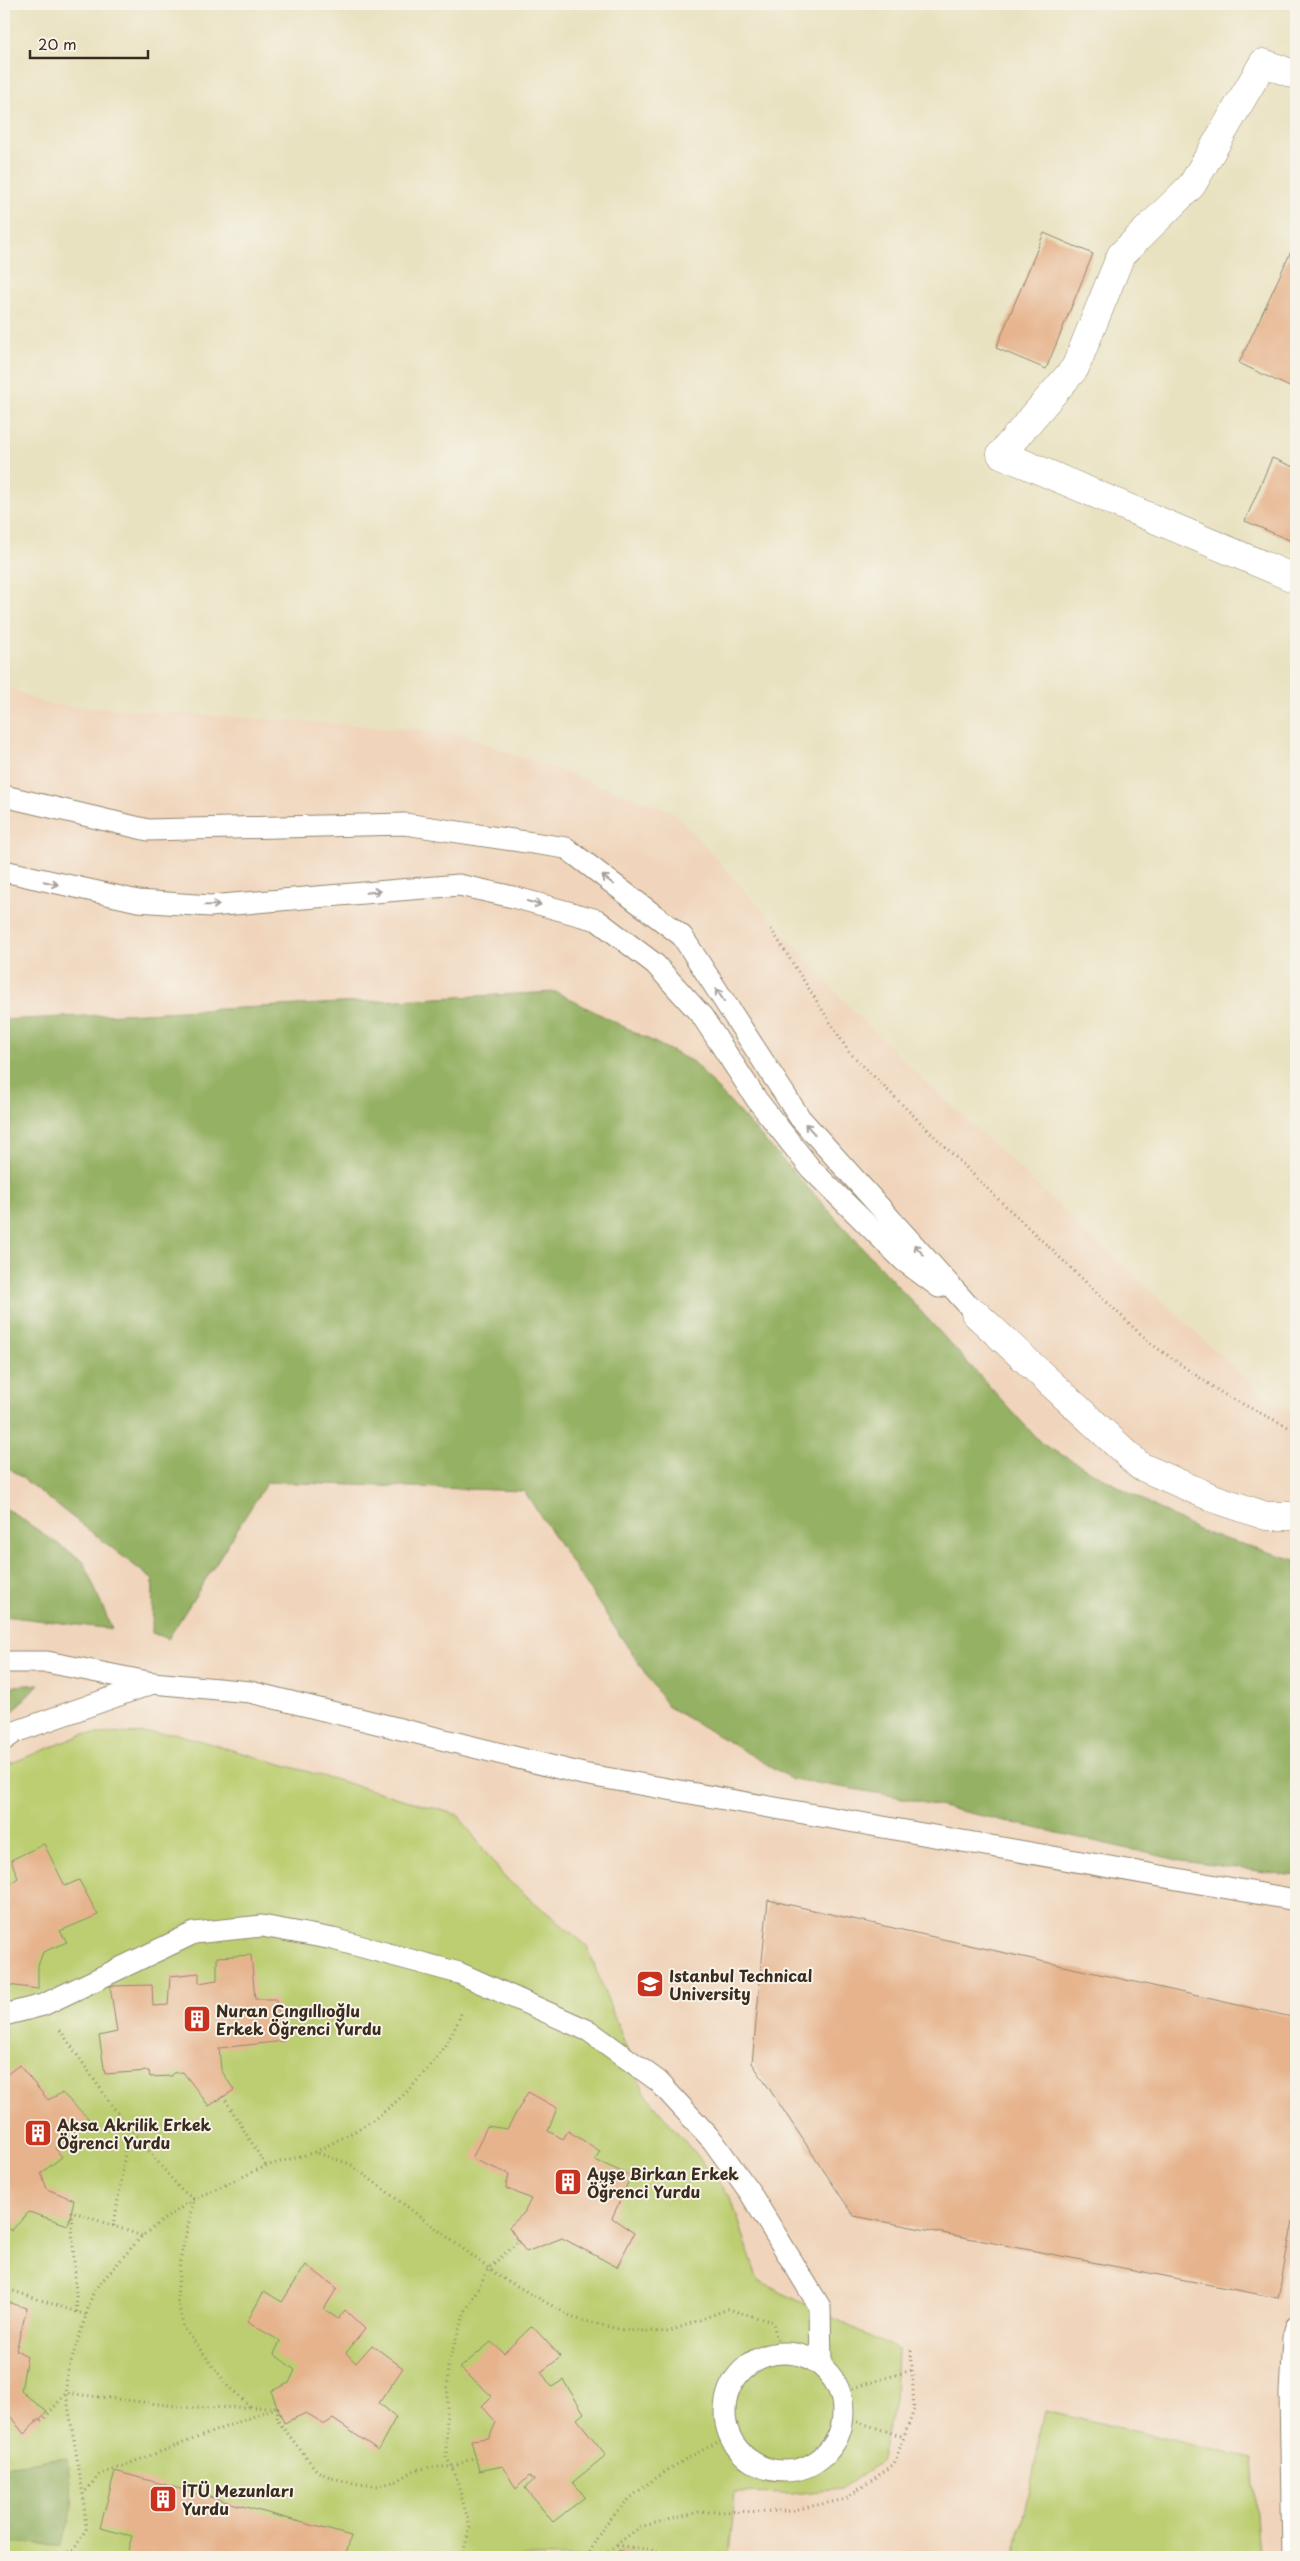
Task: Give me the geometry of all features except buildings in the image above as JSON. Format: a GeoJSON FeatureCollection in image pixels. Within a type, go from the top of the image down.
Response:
{"type":"FeatureCollection","features":[{"type":"Feature","properties":{"kind":"street"},"geometry":{"type":"LineString","coordinates":[[1296,75],[1263,63],[1192,185],[1121,256],[1075,368],[1000,454],[1296,579]]}},
{"type":"Feature","properties":{"kind":"street"},"geometry":{"type":"LineString","coordinates":[[975,1313],[1140,1466],[1213,1498],[1266,1516],[1296,1516]]}},
{"type":"Feature","properties":{"kind":"lane"},"geometry":{"type":"LineString","coordinates":[[4,796],[148,830],[404,824],[566,848],[682,936],[800,1118],[975,1313]]}},
{"type":"Feature","properties":{"kind":"lane"},"geometry":{"type":"LineString","coordinates":[[4,871],[138,901],[210,906],[459,885],[513,897],[597,920],[655,964],[702,1016],[757,1100],[810,1169],[904,1261],[975,1313]]}},
{"type":"Feature","properties":{"kind":"lane"},"geometry":{"type":"LineString","coordinates":[[4,1662],[47,1662],[153,1683],[250,1692],[582,1774],[1296,1900]]}},
{"type":"Feature","properties":{"kind":"lane"},"geometry":{"type":"LineString","coordinates":[[4,1740],[15,1732],[153,1683]]}},
{"type":"Feature","properties":{"kind":"lane"},"geometry":{"type":"LineString","coordinates":[[4,2015],[43,2005],[194,1933],[262,1926],[332,1939],[459,1973],[589,2031],[658,2081],[713,2141],[749,2191],[820,2307],[821,2366]]}},
{"type":"Feature","properties":{"kind":"lane"},"geometry":{"type":"LineString","coordinates":[[1293,2557],[1290,2393],[1293,2337],[1296,2327]]}},
{"type":"Feature","properties":{"kind":"lane"},"geometry":{"type":"LineString","coordinates":[[780,2354],[794,2354],[821,2366],[832,2378],[840,2392],[843,2417],[838,2435],[828,2452],[813,2464],[794,2470],[775,2470],[756,2464],[741,2452],[730,2436],[725,2418],[726,2400],[733,2382],[745,2368],[761,2357],[780,2354]]}},
{"type":"Feature","properties":{"kind":"path"},"geometry":{"type":"LineString","coordinates":[[770,929],[849,1052],[1135,1330],[1150,1343],[1223,1394],[1288,1427],[1296,1428]]}},
{"type":"Feature","properties":{"kind":"path"},"geometry":{"type":"LineString","coordinates":[[54,2557],[74,2550],[86,2529],[83,2494],[66,2394],[66,2374],[94,2290],[142,2236],[194,2199],[266,2166],[315,2152],[382,2114],[430,2067],[458,2024],[466,1996],[459,1973]]}},
{"type":"Feature","properties":{"kind":"path"},"geometry":{"type":"LineString","coordinates":[[43,2005],[128,2126],[180,2189],[194,2199]]}},
{"type":"Feature","properties":{"kind":"path"},"geometry":{"type":"LineString","coordinates":[[223,2096],[266,2166]]}},
{"type":"Feature","properties":{"kind":"path"},"geometry":{"type":"LineString","coordinates":[[114,2226],[128,2126]]}},
{"type":"Feature","properties":{"kind":"path"},"geometry":{"type":"LineString","coordinates":[[315,2152],[350,2164],[499,2276],[574,2318],[622,2330],[668,2332],[728,2309],[774,2322],[780,2354]]}},
{"type":"Feature","properties":{"kind":"path"},"geometry":{"type":"LineString","coordinates":[[194,2199],[180,2261],[177,2299],[184,2328],[228,2386],[251,2408]]}},
{"type":"Feature","properties":{"kind":"path"},"geometry":{"type":"LineString","coordinates":[[77,2312],[72,2211],[142,2236]]}},
{"type":"Feature","properties":{"kind":"path"},"geometry":{"type":"LineString","coordinates":[[462,2557],[470,2527],[453,2467],[446,2458],[448,2364],[465,2312],[489,2268],[519,2241]]}},
{"type":"Feature","properties":{"kind":"path"},"geometry":{"type":"LineString","coordinates":[[4,2288],[86,2315]]}},
{"type":"Feature","properties":{"kind":"path"},"geometry":{"type":"LineString","coordinates":[[600,2557],[640,2527],[699,2512],[789,2511],[846,2499],[894,2464],[914,2410],[911,2347]]}},
{"type":"Feature","properties":{"kind":"path"},"geometry":{"type":"LineString","coordinates":[[840,2392],[912,2370]]}},
{"type":"Feature","properties":{"kind":"path"},"geometry":{"type":"LineString","coordinates":[[66,2394],[192,2408],[278,2407]]}},
{"type":"Feature","properties":{"kind":"path"},"geometry":{"type":"LineString","coordinates":[[36,2422],[44,2419],[66,2394]]}},
{"type":"Feature","properties":{"kind":"path"},"geometry":{"type":"LineString","coordinates":[[278,2407],[276,2420],[316,2471],[332,2478],[378,2486],[397,2481],[415,2470],[431,2467],[453,2467],[475,2457]]}},
{"type":"Feature","properties":{"kind":"path"},"geometry":{"type":"LineString","coordinates":[[83,2494],[99,2475],[278,2407]]}},
{"type":"Feature","properties":{"kind":"path"},"geometry":{"type":"LineString","coordinates":[[843,2417],[904,2437]]}},
{"type":"Feature","properties":{"kind":"path"},"geometry":{"type":"LineString","coordinates":[[588,2557],[596,2538],[640,2489],[705,2448],[730,2436]]}},
{"type":"Feature","properties":{"kind":"path"},"geometry":{"type":"LineString","coordinates":[[617,2545],[699,2557]]}},
{"type":"Feature","properties":{"kind":"shaded area","name":"Istanbul Technical University"},"geometry":{"type":"Polygon","coordinates":[[[4,686],[47,704],[453,732],[675,813],[852,1010],[929,1085],[1275,1406],[1296,1411],[1296,2557],[4,2557],[4,686]]]}},
{"type":"Feature","properties":{"kind":"green space"},"geometry":{"type":"Polygon","coordinates":[[[556,992],[693,1062],[1042,1444],[1201,1532],[1296,1560],[1296,1876],[1182,1861],[889,1795],[792,1779],[667,1706],[524,1491],[267,1482],[168,1639],[152,1633],[153,1580],[8,1467],[4,1467],[4,1020],[556,992]]]}},
{"type":"Feature","properties":{"kind":"green space"},"geometry":{"type":"Polygon","coordinates":[[[4,1507],[83,1561],[112,1629],[4,1616],[4,1507]]]}},
{"type":"Feature","properties":{"kind":"green space"},"geometry":{"type":"Polygon","coordinates":[[[39,1684],[4,1721],[4,1687],[39,1684]]]}},
{"type":"Feature","properties":{"kind":"green space"},"geometry":{"type":"Polygon","coordinates":[[[173,1733],[458,1815],[504,1877],[587,1946],[643,2091],[731,2197],[758,2281],[897,2349],[895,2400],[880,2462],[841,2489],[792,2494],[735,2493],[729,2557],[651,2557],[619,2550],[617,2557],[4,2557],[4,2542],[61,2545],[67,2458],[4,2466],[4,1766],[84,1734],[173,1733]]]}},
{"type":"Feature","properties":{"kind":"green space"},"geometry":{"type":"Polygon","coordinates":[[[1045,2410],[1252,2459],[1259,2557],[1015,2557],[1045,2410]]]}},
{"type":"Feature","properties":{"kind":"green space"},"geometry":{"type":"Polygon","coordinates":[[[67,2458],[73,2507],[61,2545],[4,2542],[4,2466],[67,2458]]]}},
{"type":"Feature","properties":{"kind":"place","name":"Istanbul Technical University"},"geometry":{"type":"Point","coordinates":[650,1984]}},
{"type":"Feature","properties":{"kind":"place","name":"Nuran Cıngıllıoğlu Erkek Öğrenci Yurdu"},"geometry":{"type":"Point","coordinates":[197,2019]}},
{"type":"Feature","properties":{"kind":"place","name":"Aksa Akrilik Erkek Öğrenci Yurdu"},"geometry":{"type":"Point","coordinates":[38,2133]}},
{"type":"Feature","properties":{"kind":"place","name":"Ayşe Birkan Erkek Öğrenci Yurdu"},"geometry":{"type":"Point","coordinates":[568,2182]}},
{"type":"Feature","properties":{"kind":"place","name":"İTÜ Mezunları Yurdu"},"geometry":{"type":"Point","coordinates":[163,2499]}}]}
